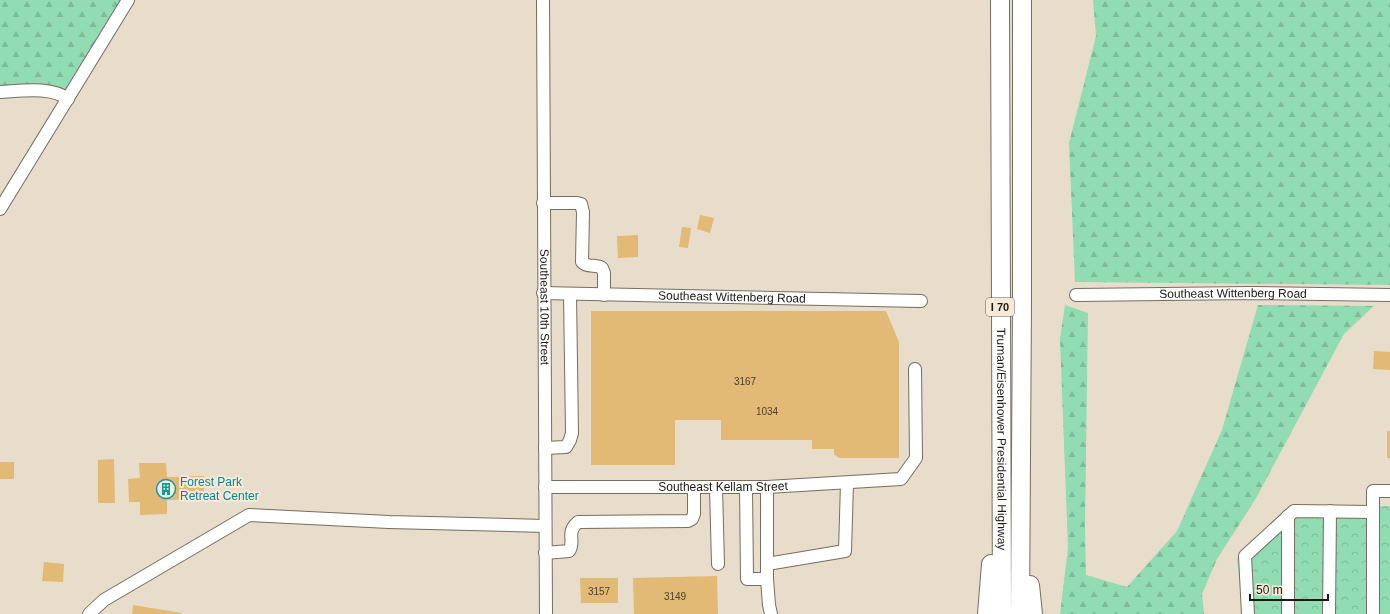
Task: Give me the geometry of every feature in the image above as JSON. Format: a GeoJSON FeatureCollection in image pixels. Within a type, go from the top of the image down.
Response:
{"type":"FeatureCollection","features":[{"type":"Feature","properties":{"kind":"highway","name":"Truman/Eisenhower Presidential Highway"},"geometry":{"type":"LineString","coordinates":[[1000,0],[1002,614]]}},
{"type":"Feature","properties":{"kind":"highway","name":"Truman/Eisenhower Presidential Highway"},"geometry":{"type":"LineString","coordinates":[[1020,614],[1022,0]]}},
{"type":"Feature","properties":{"kind":"highway"},"geometry":{"type":"LineString","coordinates":[[987,614],[993,498],[1002,422]]}},
{"type":"Feature","properties":{"kind":"highway"},"geometry":{"type":"LineString","coordinates":[[1020,476],[1028,548],[1033,614]]}},
{"type":"Feature","properties":{"kind":"street"},"geometry":{"type":"LineString","coordinates":[[0,209],[128,0]]}},
{"type":"Feature","properties":{"kind":"street","name":"Southeast 10th Street"},"geometry":{"type":"LineString","coordinates":[[543,0],[543,293],[546,614]]}},
{"type":"Feature","properties":{"kind":"street"},"geometry":{"type":"LineString","coordinates":[[0,92],[51,91],[57,92],[68,98]]}},
{"type":"Feature","properties":{"kind":"street"},"geometry":{"type":"LineString","coordinates":[[543,203],[581,204],[583,212],[582,262],[587,266],[599,266],[602,268],[604,273],[604,295]]}},
{"type":"Feature","properties":{"kind":"street","name":"Southeast Wittenberg Road"},"geometry":{"type":"LineString","coordinates":[[543,293],[921,301]]}},
{"type":"Feature","properties":{"kind":"street","name":"Southeast Wittenberg Road"},"geometry":{"type":"LineString","coordinates":[[1076,295],[1251,293],[1390,295]]}},
{"type":"Feature","properties":{"kind":"street"},"geometry":{"type":"LineString","coordinates":[[545,448],[566,447],[572,433],[570,294]]}},
{"type":"Feature","properties":{"kind":"street","name":"Southeast Kellam Street"},"geometry":{"type":"LineString","coordinates":[[545,487],[767,487],[901,479],[916,458],[915,370]]}},
{"type":"Feature","properties":{"kind":"street"},"geometry":{"type":"LineString","coordinates":[[767,564],[845,551],[847,482]]}},
{"type":"Feature","properties":{"kind":"street"},"geometry":{"type":"LineString","coordinates":[[545,553],[569,551],[571,548],[572,526],[578,522],[688,521],[694,514],[694,486]]}},
{"type":"Feature","properties":{"kind":"street"},"geometry":{"type":"LineString","coordinates":[[716,486],[718,564]]}},
{"type":"Feature","properties":{"kind":"street"},"geometry":{"type":"LineString","coordinates":[[746,487],[747,579],[767,579]]}},
{"type":"Feature","properties":{"kind":"street"},"geometry":{"type":"LineString","coordinates":[[767,487],[767,579],[771,614]]}},
{"type":"Feature","properties":{"kind":"street"},"geometry":{"type":"LineString","coordinates":[[1373,614],[1373,491],[1390,491]]}},
{"type":"Feature","properties":{"kind":"street"},"geometry":{"type":"LineString","coordinates":[[1248,614],[1245,556],[1294,511],[1373,512]]}},
{"type":"Feature","properties":{"kind":"street"},"geometry":{"type":"LineString","coordinates":[[1329,614],[1330,511]]}},
{"type":"Feature","properties":{"kind":"street"},"geometry":{"type":"LineString","coordinates":[[89,614],[104,600],[249,515],[389,522],[545,526]]}},
{"type":"Feature","properties":{"kind":"street"},"geometry":{"type":"LineString","coordinates":[[1288,516],[1288,614]]}},
{"type":"Feature","properties":{"kind":"green space"},"geometry":{"type":"Polygon","coordinates":[[[0,0],[128,0],[68,99],[0,92],[0,0]]]}},
{"type":"Feature","properties":{"kind":"green space"},"geometry":{"type":"Polygon","coordinates":[[[1093,0],[1390,0],[1390,285],[1075,282],[1069,143],[1096,36],[1093,0]]]}},
{"type":"Feature","properties":{"kind":"green space"},"geometry":{"type":"Polygon","coordinates":[[[1065,305],[1088,313],[1085,527],[1086,575],[1127,587],[1177,531],[1222,430],[1258,305],[1374,306],[1344,334],[1255,500],[1217,559],[1202,594],[1204,614],[1060,614],[1068,548],[1060,339],[1065,305]]]}},
{"type":"Feature","properties":{"kind":"green space"},"geometry":{"type":"Polygon","coordinates":[[[1291,506],[1390,506],[1390,614],[1243,614],[1237,558],[1291,506]]]}},
{"type":"Feature","properties":{"kind":"building"},"geometry":{"type":"Polygon","coordinates":[[[700,215],[714,218],[710,233],[697,229],[700,215]]]}},
{"type":"Feature","properties":{"kind":"building"},"geometry":{"type":"Polygon","coordinates":[[[682,227],[691,228],[688,248],[679,247],[682,227]]]}},
{"type":"Feature","properties":{"kind":"building"},"geometry":{"type":"Polygon","coordinates":[[[638,235],[638,257],[618,258],[617,236],[638,235]]]}},
{"type":"Feature","properties":{"kind":"building"},"geometry":{"type":"Polygon","coordinates":[[[591,311],[886,311],[899,342],[899,458],[839,458],[834,454],[834,449],[812,449],[812,440],[721,440],[721,420],[675,420],[675,465],[591,465],[591,311]]]}},
{"type":"Feature","properties":{"kind":"building"},"geometry":{"type":"Polygon","coordinates":[[[1374,351],[1390,352],[1390,370],[1373,369],[1374,351]]]}},
{"type":"Feature","properties":{"kind":"building"},"geometry":{"type":"Polygon","coordinates":[[[1387,431],[1390,431],[1390,458],[1387,458],[1387,431]]]}},
{"type":"Feature","properties":{"kind":"building"},"geometry":{"type":"Polygon","coordinates":[[[114,459],[115,503],[98,503],[98,460],[114,459]]]}},
{"type":"Feature","properties":{"kind":"building"},"geometry":{"type":"Polygon","coordinates":[[[0,462],[14,462],[14,479],[0,479],[0,462]]]}},
{"type":"Feature","properties":{"kind":"building","name":"Forest Park Retreat Center"},"geometry":{"type":"Polygon","coordinates":[[[139,463],[166,463],[167,477],[204,476],[204,499],[167,500],[167,514],[140,515],[140,502],[129,502],[128,479],[140,478],[139,463]]]}},
{"type":"Feature","properties":{"kind":"building"},"geometry":{"type":"Polygon","coordinates":[[[44,562],[64,564],[63,582],[42,581],[44,562]]]}},
{"type":"Feature","properties":{"kind":"building"},"geometry":{"type":"Polygon","coordinates":[[[717,576],[718,614],[634,614],[633,578],[717,576]]]}},
{"type":"Feature","properties":{"kind":"building"},"geometry":{"type":"Polygon","coordinates":[[[580,578],[618,578],[618,603],[581,603],[580,578]]]}},
{"type":"Feature","properties":{"kind":"building"},"geometry":{"type":"Polygon","coordinates":[[[133,605],[182,613],[182,614],[132,614],[133,605]]]}},
{"type":"Feature","properties":{"kind":"place","name":"Forest Park Retreat Center"},"geometry":{"type":"Point","coordinates":[166,489]}}]}
